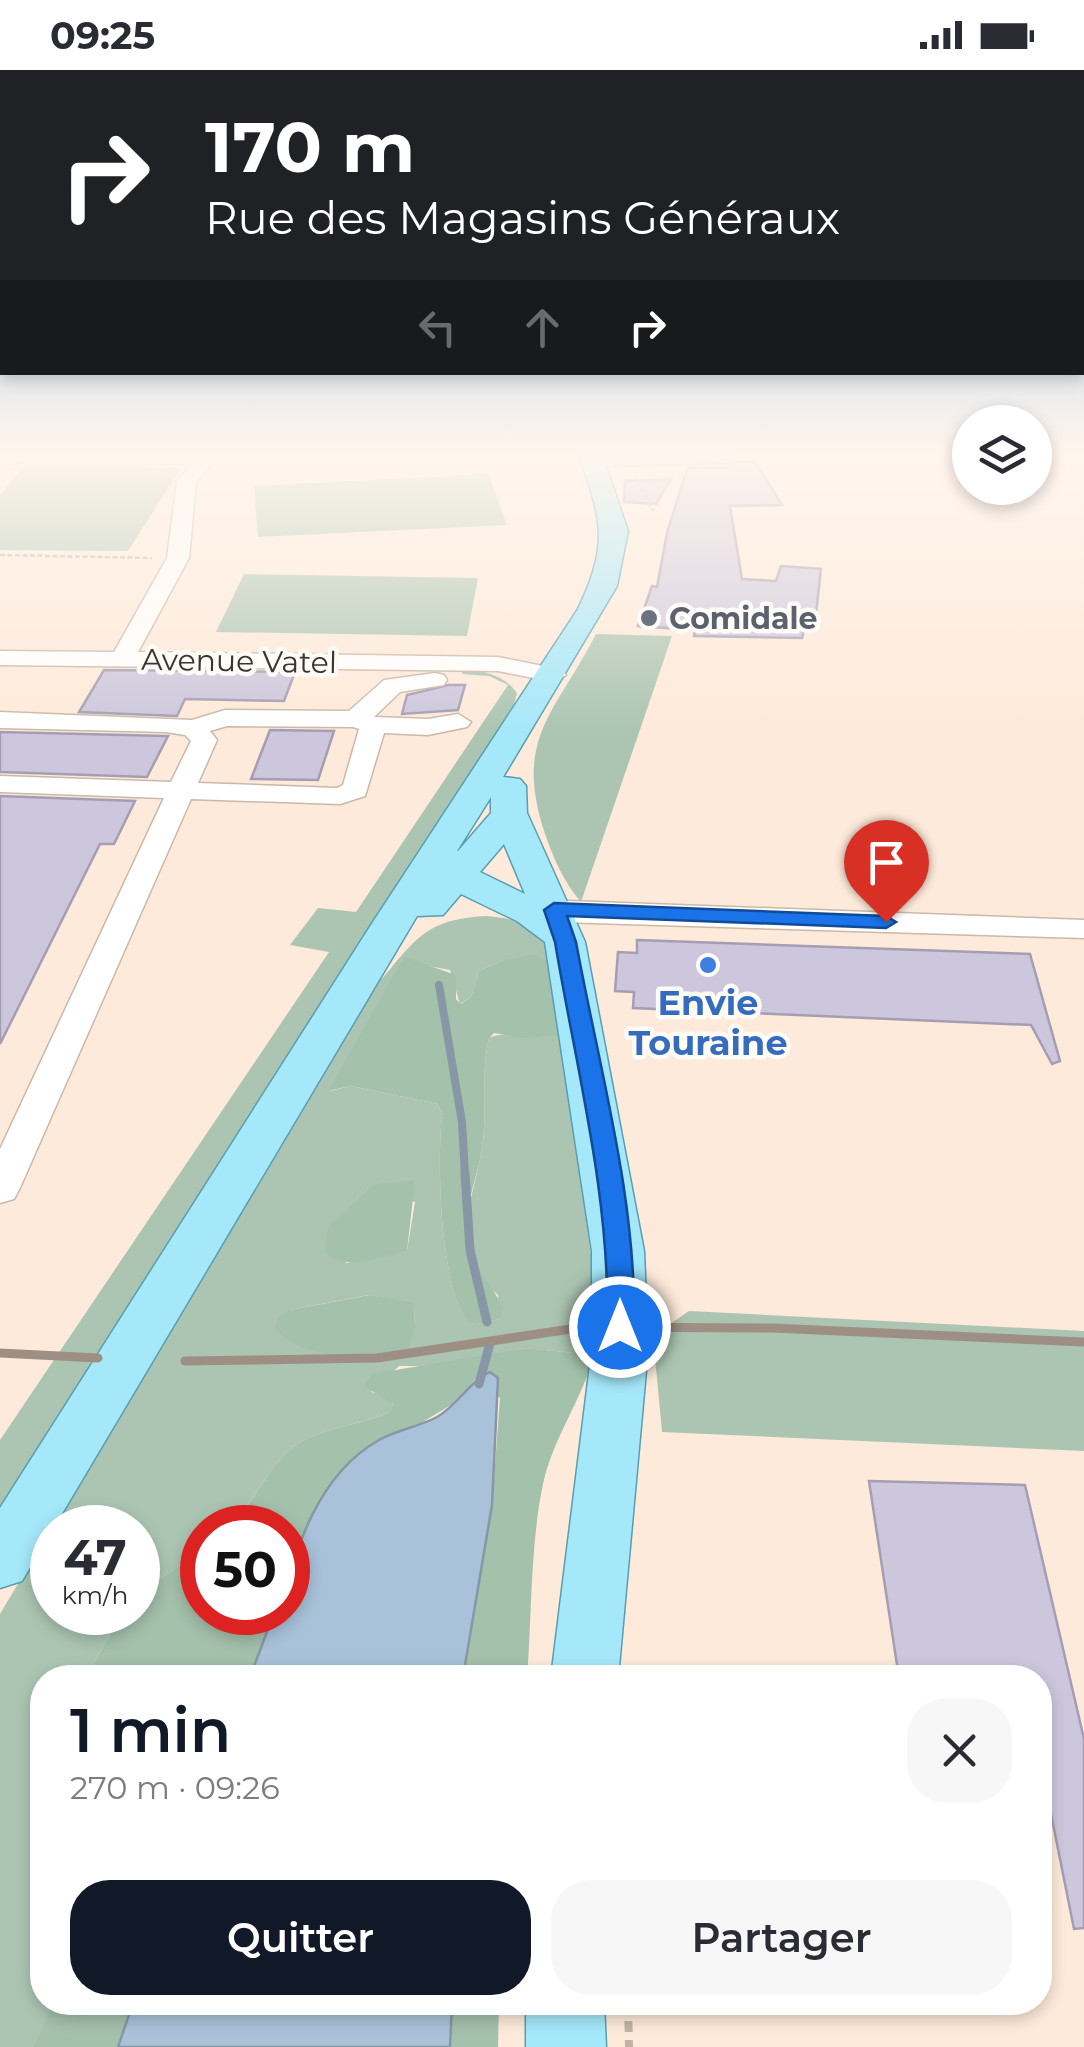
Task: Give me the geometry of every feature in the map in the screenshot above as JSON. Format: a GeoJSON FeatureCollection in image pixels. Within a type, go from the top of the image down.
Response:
{"type":"FeatureCollection","features":[{"type":"Feature","properties":{"kind":"main road"},"geometry":{"type":"LineString","coordinates":[[350,994],[410,928],[448,867],[509,744],[599,597],[614,548]]}},
{"type":"Feature","properties":{"kind":"main road"},"geometry":{"type":"LineString","coordinates":[[509,744],[509,813],[545,909],[606,1163],[622,1291],[620,1349],[585,1665]]}},
{"type":"Feature","properties":{"kind":"main road"},"geometry":{"type":"LineString","coordinates":[[0,1562],[350,994],[448,867],[509,813]]}},
{"type":"Feature","properties":{"kind":"main road"},"geometry":{"type":"LineString","coordinates":[[448,867],[545,909]]}},
{"type":"Feature","properties":{"kind":"main road"},"geometry":{"type":"LineString","coordinates":[[410,928],[465,911],[545,909]]}},
{"type":"Feature","properties":{"kind":"main road"},"geometry":{"type":"LineString","coordinates":[[566,2015],[566,2047]]}},
{"type":"Feature","properties":{"kind":"street"},"geometry":{"type":"LineString","coordinates":[[122,660],[177,561],[178,548]]}},
{"type":"Feature","properties":{"kind":"street"},"geometry":{"type":"LineString","coordinates":[[0,784],[183,788],[236,795],[348,794],[355,790],[365,706],[402,682],[488,670],[572,645]]}},
{"type":"Feature","properties":{"kind":"street","name":"Avenue Vatel"},"geometry":{"type":"LineString","coordinates":[[0,658],[554,675]]}},
{"type":"Feature","properties":{"kind":"street"},"geometry":{"type":"LineString","coordinates":[[488,670],[520,683],[534,704]]}},
{"type":"Feature","properties":{"kind":"street"},"geometry":{"type":"LineString","coordinates":[[0,720],[193,728],[225,718],[428,727],[458,722]]}},
{"type":"Feature","properties":{"kind":"street"},"geometry":{"type":"LineString","coordinates":[[0,1190],[204,740],[193,728]]}},
{"type":"Feature","properties":{"kind":"street"},"geometry":{"type":"LineString","coordinates":[[545,909],[1084,930]]}},
{"type":"Feature","properties":{"kind":"path"},"geometry":{"type":"LineString","coordinates":[[0,555],[177,561]]}},
{"type":"Feature","properties":{"kind":"path"},"geometry":{"type":"LineString","coordinates":[[628,2015],[629,2047]]}},
{"type":"Feature","properties":{"kind":"green space"},"geometry":{"type":"Polygon","coordinates":[[[0,548],[130,548],[128,551],[0,548]]]}},
{"type":"Feature","properties":{"kind":"green space"},"geometry":{"type":"Polygon","coordinates":[[[244,574],[478,578],[467,636],[216,632],[244,574]]]}},
{"type":"Feature","properties":{"kind":"green space"},"geometry":{"type":"Polygon","coordinates":[[[596,634],[672,636],[581,902],[564,878],[548,843],[536,801],[534,774],[543,728],[596,634]]]}},
{"type":"Feature","properties":{"kind":"green space"},"geometry":{"type":"Polygon","coordinates":[[[463,669],[493,675],[512,687],[517,693],[511,717],[0,1532],[0,1440],[329,952],[290,945],[318,908],[356,912],[508,685],[489,676],[462,674],[463,669]]]}},
{"type":"Feature","properties":{"kind":"green space"},"geometry":{"type":"Polygon","coordinates":[[[499,917],[537,933],[552,962],[504,960],[479,971],[471,997],[460,1004],[450,970],[423,965],[330,1091],[351,1086],[438,1104],[442,1115],[442,1222],[451,1280],[468,1320],[481,1324],[499,1319],[498,1295],[481,1277],[467,1240],[470,1201],[483,1141],[489,1038],[512,1034],[560,1035],[595,1284],[594,1355],[525,1348],[435,1366],[399,1366],[371,1392],[385,1395],[393,1404],[390,1412],[299,1443],[279,1460],[247,1505],[180,1505],[180,1565],[160,1579],[160,1505],[65,1505],[373,989],[409,947],[432,929],[465,918],[499,917]],[[366,1191],[336,1219],[346,1263],[407,1251],[415,1202],[366,1191]],[[369,1295],[290,1310],[415,1326],[414,1304],[369,1295]]]}},
{"type":"Feature","properties":{"kind":"green space"},"geometry":{"type":"Polygon","coordinates":[[[534,955],[552,962],[560,1035],[524,1038],[494,1033],[489,1038],[483,1140],[469,1205],[468,1232],[473,1257],[503,1309],[499,1319],[481,1324],[468,1321],[451,1280],[442,1222],[442,1115],[438,1104],[351,1086],[328,1091],[404,957],[456,975],[456,999],[461,1004],[471,997],[479,971],[504,960],[534,955]]]}},
{"type":"Feature","properties":{"kind":"green space"},"geometry":{"type":"Polygon","coordinates":[[[415,1180],[407,1251],[352,1262],[332,1258],[324,1251],[329,1225],[366,1191],[377,1184],[415,1180]]]}},
{"type":"Feature","properties":{"kind":"green space"},"geometry":{"type":"Polygon","coordinates":[[[370,1295],[414,1303],[415,1326],[407,1355],[318,1352],[287,1339],[275,1328],[279,1317],[290,1310],[370,1295]]]}},
{"type":"Feature","properties":{"kind":"green space"},"geometry":{"type":"Polygon","coordinates":[[[689,1311],[1084,1331],[1084,1451],[662,1432],[653,1336],[689,1311]]]}},
{"type":"Feature","properties":{"kind":"green space"},"geometry":{"type":"Polygon","coordinates":[[[526,1348],[594,1355],[543,1484],[528,1665],[465,1665],[492,1505],[500,1398],[476,1379],[456,1402],[411,1429],[310,1526],[310,1505],[247,1505],[279,1460],[299,1443],[390,1412],[393,1404],[364,1386],[372,1374],[526,1348]]]}},
{"type":"Feature","properties":{"kind":"green space"},"geometry":{"type":"Polygon","coordinates":[[[30,1564],[30,1635],[110,1635],[93,1665],[30,1665],[30,2015],[48,2015],[32,2047],[0,2047],[0,1614],[30,1564]]]}},
{"type":"Feature","properties":{"kind":"green space"},"geometry":{"type":"Polygon","coordinates":[[[180,1565],[180,1635],[266,1635],[254,1665],[93,1665],[110,1635],[160,1635],[160,1579],[180,1565]]]}},
{"type":"Feature","properties":{"kind":"green space"},"geometry":{"type":"Polygon","coordinates":[[[48,2015],[129,2015],[118,2047],[32,2047],[48,2015]]]}},
{"type":"Feature","properties":{"kind":"green space"},"geometry":{"type":"Polygon","coordinates":[[[451,2015],[499,2015],[498,2047],[450,2047],[451,2015]]]}},
{"type":"Feature","properties":{"kind":"water"},"geometry":{"type":"Polygon","coordinates":[[[490,1372],[498,1378],[492,1505],[465,1665],[254,1665],[266,1635],[310,1635],[310,1520],[325,1492],[359,1454],[379,1440],[444,1412],[490,1372]]]}},
{"type":"Feature","properties":{"kind":"water"},"geometry":{"type":"Polygon","coordinates":[[[129,2015],[451,2015],[450,2047],[118,2047],[129,2015]]]}},
{"type":"Feature","properties":{"kind":"building"},"geometry":{"type":"Polygon","coordinates":[[[664,548],[737,548],[742,579],[776,581],[781,566],[821,569],[816,614],[808,614],[802,638],[694,636],[695,630],[638,626],[652,586],[657,587],[664,548]]]}},
{"type":"Feature","properties":{"kind":"building"},"geometry":{"type":"Polygon","coordinates":[[[104,670],[295,672],[284,701],[185,699],[177,716],[79,712],[104,670]]]}},
{"type":"Feature","properties":{"kind":"building"},"geometry":{"type":"Polygon","coordinates":[[[465,685],[458,710],[402,714],[407,695],[465,685]]]}},
{"type":"Feature","properties":{"kind":"building"},"geometry":{"type":"Polygon","coordinates":[[[270,730],[334,731],[318,780],[251,779],[270,730]]]}},
{"type":"Feature","properties":{"kind":"building"},"geometry":{"type":"Polygon","coordinates":[[[0,732],[168,736],[147,777],[0,772],[0,732]]]}},
{"type":"Feature","properties":{"kind":"building"},"geometry":{"type":"Polygon","coordinates":[[[0,796],[135,801],[114,844],[100,844],[0,1044],[0,796]]]}},
{"type":"Feature","properties":{"kind":"building"},"geometry":{"type":"Polygon","coordinates":[[[637,940],[1030,954],[1060,1061],[1052,1064],[1031,1025],[633,1008],[634,992],[615,991],[618,952],[637,953],[637,940]]]}},
{"type":"Feature","properties":{"kind":"building"},"geometry":{"type":"Polygon","coordinates":[[[869,1481],[1025,1485],[1084,1739],[1084,1928],[1074,1929],[1052,1819],[1052,1665],[897,1665],[869,1481]]]}},
{"type":"Feature","properties":{"kind":"waterway"},"geometry":{"type":"LineString","coordinates":[[439,985],[462,1122],[465,1175]]}},
{"type":"Feature","properties":{"kind":"waterway"},"geometry":{"type":"LineString","coordinates":[[465,1173],[470,1250],[487,1322]]}},
{"type":"Feature","properties":{"kind":"waterway"},"geometry":{"type":"LineString","coordinates":[[479,1384],[490,1343]]}},
{"type":"Feature","properties":{"kind":"railway"},"geometry":{"type":"LineString","coordinates":[[185,1361],[377,1358],[584,1327],[772,1328],[1084,1342]]}},
{"type":"Feature","properties":{"kind":"railway"},"geometry":{"type":"LineString","coordinates":[[0,1353],[98,1358]]}},
{"type":"Feature","properties":{"kind":"place","name":"Comidale"},"geometry":{"type":"Point","coordinates":[649,618]}},
{"type":"Feature","properties":{"kind":"place","name":"Envie Touraine"},"geometry":{"type":"Point","coordinates":[708,965]}},
{"type":"Feature","properties":{"kind":"route"},"geometry":{"type":"LineString","coordinates":[[620,1327],[622,1291],[612,1199],[565,942],[554,910],[886,922]]}}]}
